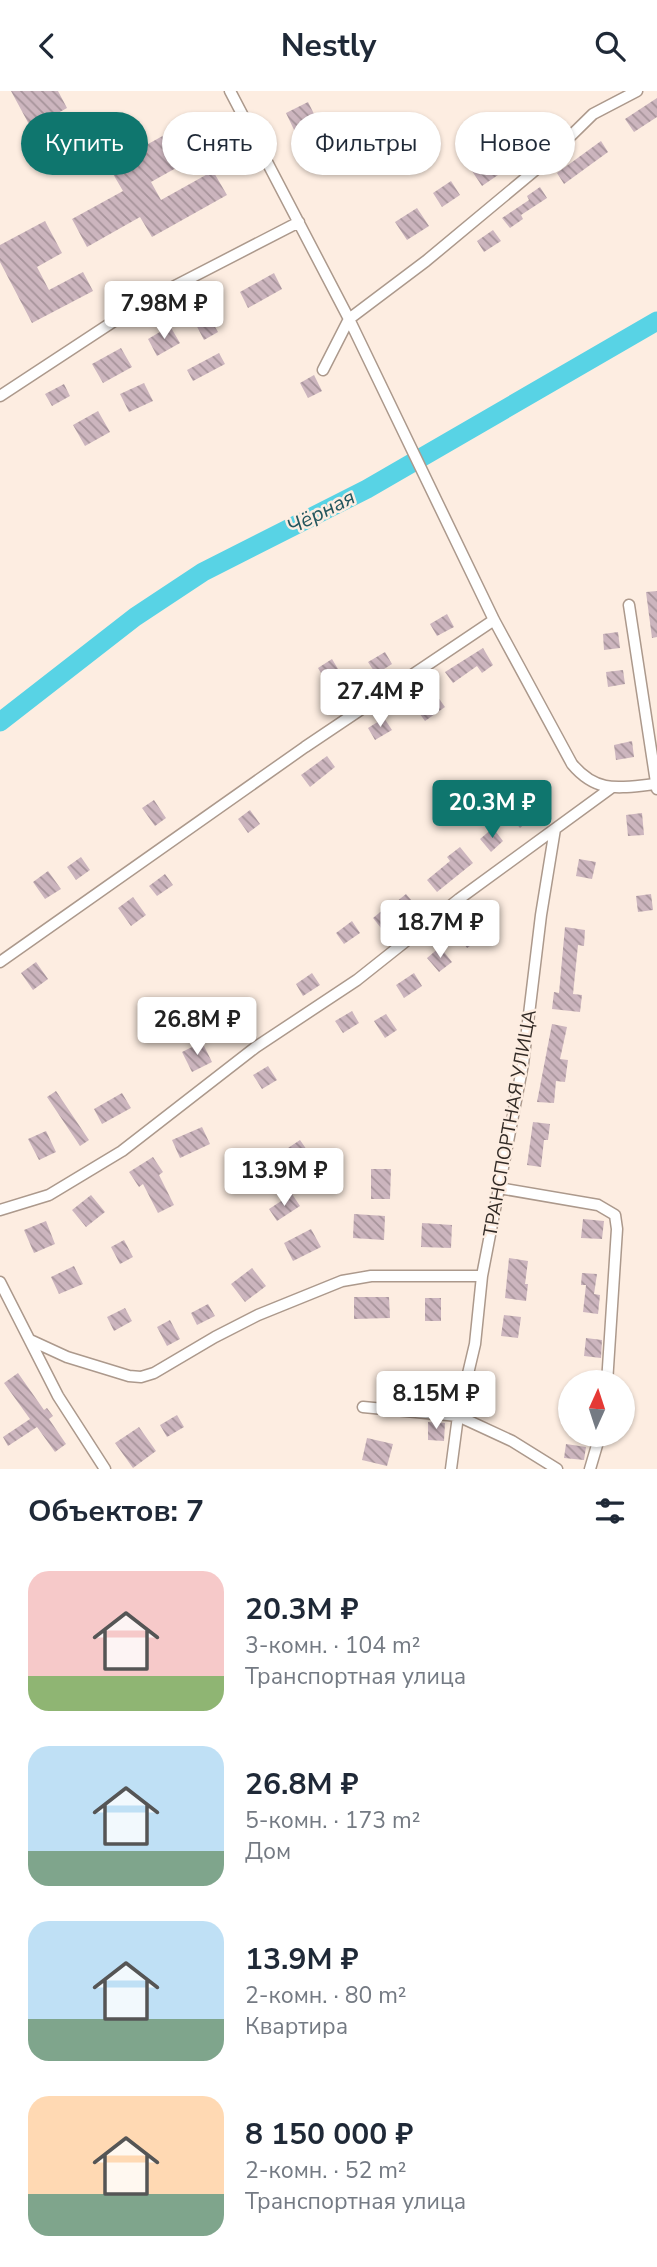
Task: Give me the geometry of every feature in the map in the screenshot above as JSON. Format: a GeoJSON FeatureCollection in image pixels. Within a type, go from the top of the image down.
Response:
{"type":"FeatureCollection","features":[{"type":"Feature","properties":{"kind":"street"},"geometry":{"type":"LineString","coordinates":[[230,91],[349,319],[494,620],[572,764],[589,781],[611,788],[657,784]]}},
{"type":"Feature","properties":{"kind":"street"},"geometry":{"type":"LineString","coordinates":[[323,370],[349,319],[426,261],[528,175],[593,114],[637,91]]}},
{"type":"Feature","properties":{"kind":"street"},"geometry":{"type":"LineString","coordinates":[[0,395],[140,305],[299,222]]}},
{"type":"Feature","properties":{"kind":"street"},"geometry":{"type":"LineString","coordinates":[[629,605],[657,789]]}},
{"type":"Feature","properties":{"kind":"street"},"geometry":{"type":"LineString","coordinates":[[0,962],[305,747],[494,620]]}},
{"type":"Feature","properties":{"kind":"street"},"geometry":{"type":"LineString","coordinates":[[0,1210],[49,1195],[122,1151],[256,1047],[357,980],[459,899],[611,788]]}},
{"type":"Feature","properties":{"kind":"street","name":"ТРАНСПОРТНАЯ УЛИЦА"},"geometry":{"type":"LineString","coordinates":[[451,1469],[457,1416],[475,1345],[482,1276],[523,1064],[541,915],[555,829]]}},
{"type":"Feature","properties":{"kind":"street"},"geometry":{"type":"LineString","coordinates":[[499,1188],[598,1205],[615,1215],[617,1229],[608,1370]]}},
{"type":"Feature","properties":{"kind":"street"},"geometry":{"type":"LineString","coordinates":[[30,1340],[67,1357],[129,1377],[141,1377],[154,1373],[258,1315],[342,1282],[371,1276],[482,1276]]}},
{"type":"Feature","properties":{"kind":"street"},"geometry":{"type":"LineString","coordinates":[[0,1282],[58,1396],[105,1469]]}},
{"type":"Feature","properties":{"kind":"street"},"geometry":{"type":"LineString","coordinates":[[363,1407],[457,1416],[512,1441],[557,1469]]}},
{"type":"Feature","properties":{"kind":"street"},"geometry":{"type":"LineString","coordinates":[[590,1469],[596,1447]]}},
{"type":"Feature","properties":{"kind":"building"},"geometry":{"type":"Polygon","coordinates":[[[11,91],[58,91],[67,108],[60,112],[22,112],[11,91]]]}},
{"type":"Feature","properties":{"kind":"building"},"geometry":{"type":"Polygon","coordinates":[[[657,98],[657,117],[634,132],[625,119],[657,98]]]}},
{"type":"Feature","properties":{"kind":"building"},"geometry":{"type":"Polygon","coordinates":[[[308,102],[313,112],[291,112],[291,124],[286,113],[308,102]]]}},
{"type":"Feature","properties":{"kind":"building"},"geometry":{"type":"Polygon","coordinates":[[[162,136],[164,175],[151,182],[161,200],[206,175],[215,175],[227,195],[152,237],[140,217],[87,247],[72,219],[123,191],[114,175],[148,175],[148,144],[162,136]]]}},
{"type":"Feature","properties":{"kind":"building"},"geometry":{"type":"Polygon","coordinates":[[[601,141],[608,152],[564,184],[558,175],[575,175],[575,160],[601,141]]]}},
{"type":"Feature","properties":{"kind":"building"},"geometry":{"type":"Polygon","coordinates":[[[475,175],[498,175],[482,186],[475,175]]]}},
{"type":"Feature","properties":{"kind":"building"},"geometry":{"type":"Polygon","coordinates":[[[451,181],[460,195],[442,207],[433,193],[451,181]]]}},
{"type":"Feature","properties":{"kind":"building"},"geometry":{"type":"Polygon","coordinates":[[[540,187],[547,198],[521,215],[523,219],[510,228],[502,218],[529,200],[527,196],[540,187]]]}},
{"type":"Feature","properties":{"kind":"building"},"geometry":{"type":"Polygon","coordinates":[[[417,208],[429,226],[407,240],[395,222],[417,208]]]}},
{"type":"Feature","properties":{"kind":"building"},"geometry":{"type":"Polygon","coordinates":[[[45,221],[62,253],[37,267],[49,290],[83,272],[93,291],[32,323],[0,262],[0,245],[45,221]]]}},
{"type":"Feature","properties":{"kind":"building"},"geometry":{"type":"Polygon","coordinates":[[[493,230],[501,241],[484,252],[477,241],[493,230]]]}},
{"type":"Feature","properties":{"kind":"building"},"geometry":{"type":"Polygon","coordinates":[[[274,273],[282,289],[248,308],[240,292],[274,273]]]}},
{"type":"Feature","properties":{"kind":"building"},"geometry":{"type":"Polygon","coordinates":[[[205,310],[218,332],[204,340],[192,317],[205,310]]]}},
{"type":"Feature","properties":{"kind":"building"},"geometry":{"type":"Polygon","coordinates":[[[170,326],[180,343],[157,356],[148,339],[170,326]]]}},
{"type":"Feature","properties":{"kind":"building"},"geometry":{"type":"Polygon","coordinates":[[[121,348],[132,367],[103,383],[92,364],[121,348]]]}},
{"type":"Feature","properties":{"kind":"building"},"geometry":{"type":"Polygon","coordinates":[[[219,353],[225,364],[193,381],[187,370],[219,353]]]}},
{"type":"Feature","properties":{"kind":"building"},"geometry":{"type":"Polygon","coordinates":[[[314,375],[322,391],[308,398],[300,383],[314,375]]]}},
{"type":"Feature","properties":{"kind":"building"},"geometry":{"type":"Polygon","coordinates":[[[144,383],[153,401],[129,412],[120,394],[144,383]]]}},
{"type":"Feature","properties":{"kind":"building"},"geometry":{"type":"Polygon","coordinates":[[[64,384],[70,396],[52,406],[45,394],[64,384]]]}},
{"type":"Feature","properties":{"kind":"building"},"geometry":{"type":"Polygon","coordinates":[[[98,411],[110,432],[85,446],[73,425],[98,411]]]}},
{"type":"Feature","properties":{"kind":"building"},"geometry":{"type":"Polygon","coordinates":[[[657,591],[657,637],[652,638],[646,592],[657,591]]]}},
{"type":"Feature","properties":{"kind":"building"},"geometry":{"type":"Polygon","coordinates":[[[447,614],[454,627],[437,636],[430,624],[447,614]]]}},
{"type":"Feature","properties":{"kind":"building"},"geometry":{"type":"Polygon","coordinates":[[[618,632],[620,648],[604,650],[603,634],[618,632]]]}},
{"type":"Feature","properties":{"kind":"building"},"geometry":{"type":"Polygon","coordinates":[[[483,648],[493,665],[482,673],[477,666],[453,683],[445,672],[483,648]]]}},
{"type":"Feature","properties":{"kind":"building"},"geometry":{"type":"Polygon","coordinates":[[[385,652],[392,664],[376,674],[368,662],[385,652]]]}},
{"type":"Feature","properties":{"kind":"building"},"geometry":{"type":"Polygon","coordinates":[[[332,659],[344,679],[330,688],[318,668],[332,659]]]}},
{"type":"Feature","properties":{"kind":"building"},"geometry":{"type":"Polygon","coordinates":[[[623,670],[625,684],[608,687],[606,672],[623,670]]]}},
{"type":"Feature","properties":{"kind":"building"},"geometry":{"type":"Polygon","coordinates":[[[429,685],[445,707],[425,721],[409,699],[429,685]]]}},
{"type":"Feature","properties":{"kind":"building"},"geometry":{"type":"Polygon","coordinates":[[[384,718],[392,730],[375,740],[368,728],[384,718]]]}},
{"type":"Feature","properties":{"kind":"building"},"geometry":{"type":"Polygon","coordinates":[[[632,741],[634,757],[616,760],[614,745],[632,741]]]}},
{"type":"Feature","properties":{"kind":"building"},"geometry":{"type":"Polygon","coordinates":[[[327,756],[335,767],[310,787],[301,775],[327,756]]]}},
{"type":"Feature","properties":{"kind":"building"},"geometry":{"type":"Polygon","coordinates":[[[154,800],[166,818],[155,826],[142,808],[154,800]]]}},
{"type":"Feature","properties":{"kind":"building"},"geometry":{"type":"Polygon","coordinates":[[[518,803],[531,818],[520,828],[507,813],[518,803]]]}},
{"type":"Feature","properties":{"kind":"building"},"geometry":{"type":"Polygon","coordinates":[[[250,810],[260,824],[248,833],[238,819],[250,810]]]}},
{"type":"Feature","properties":{"kind":"building"},"geometry":{"type":"Polygon","coordinates":[[[642,813],[644,835],[628,836],[626,815],[642,813]]]}},
{"type":"Feature","properties":{"kind":"building"},"geometry":{"type":"Polygon","coordinates":[[[493,828],[503,841],[491,852],[480,839],[493,828]]]}},
{"type":"Feature","properties":{"kind":"building"},"geometry":{"type":"Polygon","coordinates":[[[460,847],[473,863],[437,892],[427,880],[450,861],[447,857],[460,847]]]}},
{"type":"Feature","properties":{"kind":"building"},"geometry":{"type":"Polygon","coordinates":[[[81,857],[90,870],[76,880],[67,867],[81,857]]]}},
{"type":"Feature","properties":{"kind":"building"},"geometry":{"type":"Polygon","coordinates":[[[579,859],[596,862],[592,879],[576,876],[579,859]]]}},
{"type":"Feature","properties":{"kind":"building"},"geometry":{"type":"Polygon","coordinates":[[[48,871],[61,889],[45,899],[33,882],[48,871]]]}},
{"type":"Feature","properties":{"kind":"building"},"geometry":{"type":"Polygon","coordinates":[[[165,874],[173,885],[157,896],[149,886],[165,874]]]}},
{"type":"Feature","properties":{"kind":"building"},"geometry":{"type":"Polygon","coordinates":[[[406,894],[418,908],[385,933],[373,918],[406,894]]]}},
{"type":"Feature","properties":{"kind":"building"},"geometry":{"type":"Polygon","coordinates":[[[651,894],[653,910],[638,912],[636,896],[651,894]]]}},
{"type":"Feature","properties":{"kind":"building"},"geometry":{"type":"Polygon","coordinates":[[[133,897],[146,915],[131,926],[118,908],[133,897]]]}},
{"type":"Feature","properties":{"kind":"building"},"geometry":{"type":"Polygon","coordinates":[[[352,921],[360,933],[344,944],[336,933],[352,921]]]}},
{"type":"Feature","properties":{"kind":"building"},"geometry":{"type":"Polygon","coordinates":[[[476,921],[486,936],[467,948],[457,934],[476,921]]]}},
{"type":"Feature","properties":{"kind":"building"},"geometry":{"type":"Polygon","coordinates":[[[565,927],[585,930],[584,946],[578,945],[573,994],[582,995],[580,1012],[552,1009],[554,992],[559,993],[565,927]]]}},
{"type":"Feature","properties":{"kind":"building"},"geometry":{"type":"Polygon","coordinates":[[[440,947],[452,962],[439,972],[427,958],[440,947]]]}},
{"type":"Feature","properties":{"kind":"building"},"geometry":{"type":"Polygon","coordinates":[[[36,962],[48,979],[33,990],[21,973],[36,962]]]}},
{"type":"Feature","properties":{"kind":"building"},"geometry":{"type":"Polygon","coordinates":[[[312,973],[320,985],[303,996],[296,984],[312,973]]]}},
{"type":"Feature","properties":{"kind":"building"},"geometry":{"type":"Polygon","coordinates":[[[414,973],[422,986],[404,998],[396,985],[414,973]]]}},
{"type":"Feature","properties":{"kind":"building"},"geometry":{"type":"Polygon","coordinates":[[[352,1011],[359,1023],[343,1033],[335,1021],[352,1011]]]}},
{"type":"Feature","properties":{"kind":"building"},"geometry":{"type":"Polygon","coordinates":[[[386,1014],[397,1030],[385,1038],[374,1021],[386,1014]]]}},
{"type":"Feature","properties":{"kind":"building"},"geometry":{"type":"Polygon","coordinates":[[[552,1024],[567,1027],[560,1059],[568,1060],[565,1082],[556,1081],[554,1103],[537,1102],[552,1024]]]}},
{"type":"Feature","properties":{"kind":"building"},"geometry":{"type":"Polygon","coordinates":[[[202,1042],[212,1062],[192,1072],[182,1052],[202,1042]]]}},
{"type":"Feature","properties":{"kind":"building"},"geometry":{"type":"Polygon","coordinates":[[[268,1066],[277,1080],[262,1089],[253,1075],[268,1066]]]}},
{"type":"Feature","properties":{"kind":"building"},"geometry":{"type":"Polygon","coordinates":[[[56,1091],[89,1140],[80,1146],[47,1097],[56,1091]]]}},
{"type":"Feature","properties":{"kind":"building"},"geometry":{"type":"Polygon","coordinates":[[[122,1093],[131,1108],[102,1124],[94,1109],[122,1093]]]}},
{"type":"Feature","properties":{"kind":"building"},"geometry":{"type":"Polygon","coordinates":[[[533,1122],[550,1124],[548,1140],[544,1140],[541,1167],[527,1165],[533,1122]]]}},
{"type":"Feature","properties":{"kind":"building"},"geometry":{"type":"Polygon","coordinates":[[[202,1127],[210,1144],[180,1158],[172,1140],[202,1127]]]}},
{"type":"Feature","properties":{"kind":"building"},"geometry":{"type":"Polygon","coordinates":[[[46,1131],[56,1152],[39,1160],[28,1139],[46,1131]]]}},
{"type":"Feature","properties":{"kind":"building"},"geometry":{"type":"Polygon","coordinates":[[[300,1140],[309,1153],[290,1165],[282,1152],[300,1140]]]}},
{"type":"Feature","properties":{"kind":"building"},"geometry":{"type":"Polygon","coordinates":[[[153,1157],[163,1172],[159,1175],[174,1205],[158,1213],[143,1184],[139,1187],[129,1172],[153,1157]]]}},
{"type":"Feature","properties":{"kind":"building"},"geometry":{"type":"Polygon","coordinates":[[[371,1169],[391,1169],[390,1199],[371,1199],[371,1169]]]}},
{"type":"Feature","properties":{"kind":"building"},"geometry":{"type":"Polygon","coordinates":[[[292,1194],[300,1206],[277,1221],[269,1209],[292,1194]]]}},
{"type":"Feature","properties":{"kind":"building"},"geometry":{"type":"Polygon","coordinates":[[[91,1195],[105,1212],[86,1227],[72,1210],[91,1195]]]}},
{"type":"Feature","properties":{"kind":"building"},"geometry":{"type":"Polygon","coordinates":[[[354,1214],[385,1216],[384,1240],[353,1238],[354,1214]]]}},
{"type":"Feature","properties":{"kind":"building"},"geometry":{"type":"Polygon","coordinates":[[[583,1219],[604,1221],[602,1239],[581,1238],[583,1219]]]}},
{"type":"Feature","properties":{"kind":"building"},"geometry":{"type":"Polygon","coordinates":[[[46,1221],[55,1244],[34,1253],[24,1230],[46,1221]]]}},
{"type":"Feature","properties":{"kind":"building"},"geometry":{"type":"Polygon","coordinates":[[[422,1223],[452,1225],[451,1248],[421,1247],[422,1223]]]}},
{"type":"Feature","properties":{"kind":"building"},"geometry":{"type":"Polygon","coordinates":[[[311,1229],[321,1247],[293,1261],[284,1243],[311,1229]]]}},
{"type":"Feature","properties":{"kind":"building"},"geometry":{"type":"Polygon","coordinates":[[[124,1240],[133,1257],[120,1264],[111,1247],[124,1240]]]}},
{"type":"Feature","properties":{"kind":"building"},"geometry":{"type":"Polygon","coordinates":[[[509,1258],[528,1261],[526,1301],[505,1298],[509,1258]]]}},
{"type":"Feature","properties":{"kind":"building"},"geometry":{"type":"Polygon","coordinates":[[[74,1266],[83,1284],[59,1294],[51,1277],[74,1266]]]}},
{"type":"Feature","properties":{"kind":"building"},"geometry":{"type":"Polygon","coordinates":[[[252,1268],[266,1286],[245,1302],[231,1284],[252,1268]]]}},
{"type":"Feature","properties":{"kind":"building"},"geometry":{"type":"Polygon","coordinates":[[[582,1273],[597,1274],[594,1294],[600,1295],[598,1314],[583,1312],[586,1285],[581,1285],[582,1273]]]}},
{"type":"Feature","properties":{"kind":"building"},"geometry":{"type":"Polygon","coordinates":[[[354,1297],[389,1297],[390,1318],[354,1319],[354,1297]]]}},
{"type":"Feature","properties":{"kind":"building"},"geometry":{"type":"Polygon","coordinates":[[[425,1298],[441,1298],[441,1321],[425,1321],[425,1298]]]}},
{"type":"Feature","properties":{"kind":"building"},"geometry":{"type":"Polygon","coordinates":[[[208,1304],[215,1316],[197,1325],[191,1313],[208,1304]]]}},
{"type":"Feature","properties":{"kind":"building"},"geometry":{"type":"Polygon","coordinates":[[[125,1308],[132,1321],[114,1331],[107,1317],[125,1308]]]}},
{"type":"Feature","properties":{"kind":"building"},"geometry":{"type":"Polygon","coordinates":[[[504,1315],[521,1317],[518,1338],[501,1336],[504,1315]]]}},
{"type":"Feature","properties":{"kind":"building"},"geometry":{"type":"Polygon","coordinates":[[[170,1320],[180,1339],[167,1346],[157,1327],[170,1320]]]}},
{"type":"Feature","properties":{"kind":"building"},"geometry":{"type":"Polygon","coordinates":[[[586,1338],[602,1340],[601,1358],[584,1356],[586,1338]]]}},
{"type":"Feature","properties":{"kind":"building"},"geometry":{"type":"Polygon","coordinates":[[[18,1373],[44,1410],[47,1408],[53,1416],[49,1419],[66,1444],[55,1452],[37,1427],[8,1446],[3,1437],[30,1419],[4,1383],[18,1373]]]}},
{"type":"Feature","properties":{"kind":"building"},"geometry":{"type":"Polygon","coordinates":[[[177,1415],[184,1427],[167,1437],[160,1425],[177,1415]]]}},
{"type":"Feature","properties":{"kind":"building"},"geometry":{"type":"Polygon","coordinates":[[[428,1422],[445,1423],[444,1441],[428,1440],[428,1422]]]}},
{"type":"Feature","properties":{"kind":"building"},"geometry":{"type":"Polygon","coordinates":[[[139,1427],[156,1451],[133,1468],[115,1443],[139,1427]]]}},
{"type":"Feature","properties":{"kind":"building"},"geometry":{"type":"Polygon","coordinates":[[[367,1438],[393,1444],[387,1466],[362,1460],[367,1438]]]}},
{"type":"Feature","properties":{"kind":"building"},"geometry":{"type":"Polygon","coordinates":[[[566,1447],[586,1447],[584,1460],[564,1458],[566,1447]]]}},
{"type":"Feature","properties":{"kind":"waterway","name":"Чёрная"},"geometry":{"type":"LineString","coordinates":[[0,722],[135,617],[203,572],[367,489],[657,321]]}}]}
